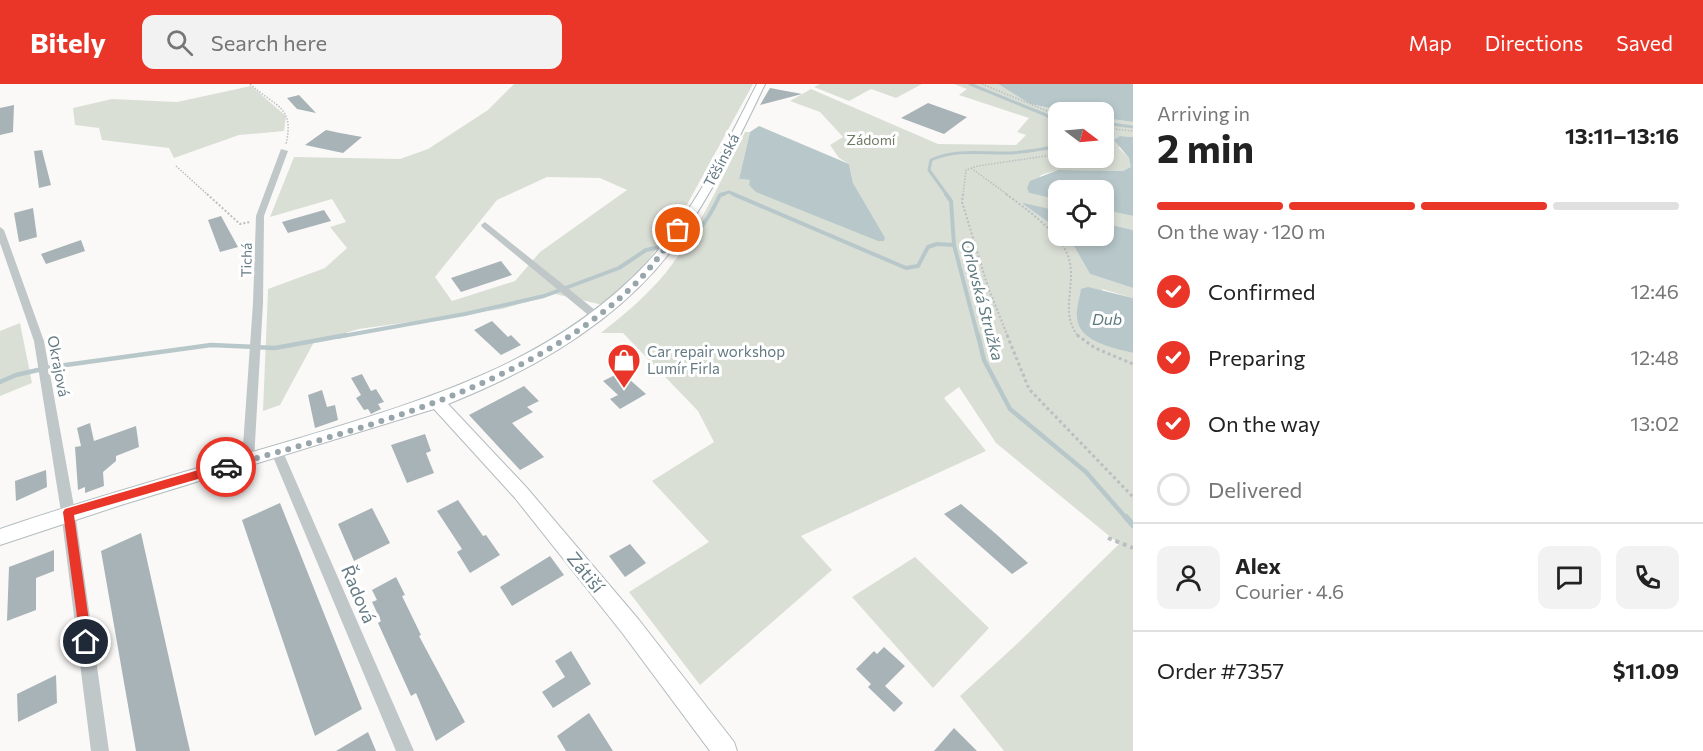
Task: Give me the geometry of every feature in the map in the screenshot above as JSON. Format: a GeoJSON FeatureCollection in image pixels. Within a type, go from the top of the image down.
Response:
{"type":"FeatureCollection","features":[{"type":"Feature","properties":{"kind":"main road","name":"Těšínská"},"geometry":{"type":"LineString","coordinates":[[0,537],[68,512],[277,452],[437,402],[528,359],[596,316],[633,286],[657,259],[712,178],[761,84]]}},
{"type":"Feature","properties":{"kind":"main road","name":"Zátiší"},"geometry":{"type":"LineString","coordinates":[[437,402],[528,502],[631,627],[725,751]]}},
{"type":"Feature","properties":{"kind":"street","name":"Tichá"},"geometry":{"type":"LineString","coordinates":[[248,460],[261,220],[284,152]]}},
{"type":"Feature","properties":{"kind":"street"},"geometry":{"type":"LineString","coordinates":[[485,225],[596,316]]}},
{"type":"Feature","properties":{"kind":"street","name":"Okrajová"},"geometry":{"type":"LineString","coordinates":[[0,230],[39,341],[68,512],[100,751]]}},
{"type":"Feature","properties":{"kind":"street","name":"Řadová"},"geometry":{"type":"LineString","coordinates":[[277,452],[405,751]]}},
{"type":"Feature","properties":{"kind":"path"},"geometry":{"type":"LineString","coordinates":[[250,84],[265,98],[285,110],[290,117],[284,152]]}},
{"type":"Feature","properties":{"kind":"path"},"geometry":{"type":"LineString","coordinates":[[982,84],[1048,111]]}},
{"type":"Feature","properties":{"kind":"path"},"geometry":{"type":"LineString","coordinates":[[1114,129],[1133,131]]}},
{"type":"Feature","properties":{"kind":"path"},"geometry":{"type":"LineString","coordinates":[[1048,156],[966,170],[962,202],[988,287],[1029,388],[1133,496]]}},
{"type":"Feature","properties":{"kind":"path"},"geometry":{"type":"LineString","coordinates":[[176,166],[240,224],[261,220]]}},
{"type":"Feature","properties":{"kind":"path"},"geometry":{"type":"LineString","coordinates":[[971,168],[1046,228],[1067,252],[1073,277],[1067,316],[1076,335],[1099,349],[1133,364]]}},
{"type":"Feature","properties":{"kind":"path"},"geometry":{"type":"LineString","coordinates":[[1108,538],[1133,548]]}},
{"type":"Feature","properties":{"kind":"green space"},"geometry":{"type":"Polygon","coordinates":[[[514,84],[753,84],[683,212],[647,262],[603,305],[555,294],[502,309],[359,329],[314,342],[280,405],[263,411],[268,289],[325,268],[347,248],[330,227],[346,222],[332,199],[270,217],[294,157],[400,159],[428,149],[488,110],[514,84]],[[547,177],[497,200],[435,277],[452,301],[515,281],[540,252],[627,190],[600,178],[547,177]]]}},
{"type":"Feature","properties":{"kind":"green space"},"geometry":{"type":"Polygon","coordinates":[[[820,84],[922,84],[896,98],[871,89],[849,101],[814,87],[820,84]]]}},
{"type":"Feature","properties":{"kind":"green space","name":"Zádomí"},"geometry":{"type":"Polygon","coordinates":[[[954,84],[998,84],[1030,104],[1048,108],[1048,168],[1114,168],[1114,119],[1133,122],[1133,137],[1120,136],[1119,148],[1129,158],[1132,167],[1123,171],[1058,170],[1041,175],[1029,193],[1048,197],[1048,209],[1023,204],[1048,222],[1048,246],[1074,246],[1090,274],[1133,288],[1133,298],[1102,289],[1108,346],[1133,353],[1133,751],[1004,751],[960,696],[1119,544],[996,443],[959,387],[944,398],[986,451],[801,536],[832,570],[700,685],[629,592],[709,542],[652,481],[714,442],[698,411],[623,333],[601,333],[644,296],[678,256],[715,194],[745,132],[750,132],[739,179],[750,180],[884,240],[853,183],[849,164],[839,158],[830,145],[843,137],[820,112],[790,101],[811,89],[938,144],[1016,145],[1026,135],[1017,132],[1029,118],[959,95],[967,89],[954,84]]]}},
{"type":"Feature","properties":{"kind":"green space"},"geometry":{"type":"Polygon","coordinates":[[[251,86],[286,116],[284,131],[239,135],[174,158],[169,148],[102,140],[99,128],[75,125],[73,108],[112,99],[177,102],[251,86]]]}},
{"type":"Feature","properties":{"kind":"green space"},"geometry":{"type":"Polygon","coordinates":[[[1114,212],[1133,216],[1133,230],[1114,225],[1114,212]]]}},
{"type":"Feature","properties":{"kind":"green space"},"geometry":{"type":"Polygon","coordinates":[[[20,323],[32,383],[0,396],[0,331],[20,323]]]}},
{"type":"Feature","properties":{"kind":"green space"},"geometry":{"type":"Polygon","coordinates":[[[915,557],[989,628],[933,688],[852,597],[915,557]]]}},
{"type":"Feature","properties":{"kind":"water"},"geometry":{"type":"Polygon","coordinates":[[[998,84],[1133,84],[1133,122],[1114,119],[1114,102],[1048,102],[1048,108],[1030,104],[998,84]]]}},
{"type":"Feature","properties":{"kind":"water"},"geometry":{"type":"Polygon","coordinates":[[[759,126],[849,164],[853,183],[885,238],[884,241],[878,241],[756,192],[749,185],[750,180],[739,179],[750,132],[759,126]]]}},
{"type":"Feature","properties":{"kind":"water"},"geometry":{"type":"Polygon","coordinates":[[[1120,136],[1133,137],[1133,216],[1114,212],[1114,180],[1048,180],[1048,197],[1029,193],[1027,188],[1030,181],[1058,170],[1123,171],[1131,167],[1129,158],[1114,140],[1120,136]]]}},
{"type":"Feature","properties":{"kind":"water"},"geometry":{"type":"Polygon","coordinates":[[[1023,204],[1048,209],[1048,222],[1023,204]]]}},
{"type":"Feature","properties":{"kind":"water"},"geometry":{"type":"Polygon","coordinates":[[[1114,225],[1133,230],[1133,288],[1090,274],[1074,246],[1114,246],[1114,225]]]}},
{"type":"Feature","properties":{"kind":"water","name":"Dub"},"geometry":{"type":"Polygon","coordinates":[[[1088,287],[1133,298],[1133,353],[1116,349],[1090,338],[1079,326],[1077,310],[1081,289],[1088,287]]]}},
{"type":"Feature","properties":{"kind":"building"},"geometry":{"type":"Polygon","coordinates":[[[770,88],[802,94],[760,105],[770,88]]]}},
{"type":"Feature","properties":{"kind":"building"},"geometry":{"type":"Polygon","coordinates":[[[299,95],[316,113],[297,109],[287,98],[299,95]]]}},
{"type":"Feature","properties":{"kind":"building"},"geometry":{"type":"Polygon","coordinates":[[[928,103],[967,117],[944,134],[901,118],[928,103]]]}},
{"type":"Feature","properties":{"kind":"building"},"geometry":{"type":"Polygon","coordinates":[[[14,105],[13,132],[0,135],[0,108],[14,105]]]}},
{"type":"Feature","properties":{"kind":"building"},"geometry":{"type":"Polygon","coordinates":[[[326,130],[362,137],[343,153],[305,145],[326,130]]]}},
{"type":"Feature","properties":{"kind":"building"},"geometry":{"type":"Polygon","coordinates":[[[42,150],[51,185],[39,188],[34,151],[42,150]]]}},
{"type":"Feature","properties":{"kind":"building"},"geometry":{"type":"Polygon","coordinates":[[[33,208],[37,237],[19,242],[14,213],[33,208]]]}},
{"type":"Feature","properties":{"kind":"building"},"geometry":{"type":"Polygon","coordinates":[[[324,210],[331,221],[288,233],[282,222],[324,210]]]}},
{"type":"Feature","properties":{"kind":"building"},"geometry":{"type":"Polygon","coordinates":[[[221,216],[238,247],[220,252],[208,220],[221,216]]]}},
{"type":"Feature","properties":{"kind":"building"},"geometry":{"type":"Polygon","coordinates":[[[81,240],[85,251],[46,264],[41,254],[81,240]]]}},
{"type":"Feature","properties":{"kind":"building"},"geometry":{"type":"Polygon","coordinates":[[[501,261],[512,275],[461,292],[451,278],[501,261]]]}},
{"type":"Feature","properties":{"kind":"building"},"geometry":{"type":"Polygon","coordinates":[[[492,321],[508,337],[511,335],[521,345],[501,355],[474,330],[492,321]]]}},
{"type":"Feature","properties":{"kind":"building"},"geometry":{"type":"Polygon","coordinates":[[[621,372],[646,394],[620,409],[610,399],[618,395],[603,381],[621,372]]]}},
{"type":"Feature","properties":{"kind":"building"},"geometry":{"type":"Polygon","coordinates":[[[362,374],[371,391],[376,389],[384,402],[378,404],[381,409],[371,414],[368,409],[364,410],[356,398],[361,395],[351,378],[362,374]]]}},
{"type":"Feature","properties":{"kind":"building"},"geometry":{"type":"Polygon","coordinates":[[[524,386],[539,401],[527,407],[533,412],[512,423],[544,457],[520,470],[469,415],[524,386]]]}},
{"type":"Feature","properties":{"kind":"building"},"geometry":{"type":"Polygon","coordinates":[[[322,390],[327,407],[335,405],[338,420],[315,428],[308,395],[322,390]]]}},
{"type":"Feature","properties":{"kind":"building"},"geometry":{"type":"Polygon","coordinates":[[[90,423],[94,441],[136,426],[139,447],[116,456],[116,461],[103,472],[104,486],[85,493],[85,487],[78,490],[75,447],[81,446],[77,428],[90,423]]]}},
{"type":"Feature","properties":{"kind":"building"},"geometry":{"type":"Polygon","coordinates":[[[425,434],[431,451],[426,453],[434,473],[407,483],[391,445],[425,434]]]}},
{"type":"Feature","properties":{"kind":"building"},"geometry":{"type":"Polygon","coordinates":[[[46,470],[47,487],[16,501],[15,481],[46,470]]]}},
{"type":"Feature","properties":{"kind":"building"},"geometry":{"type":"Polygon","coordinates":[[[458,500],[483,536],[486,535],[500,555],[470,573],[457,552],[462,549],[437,511],[458,500]]]}},
{"type":"Feature","properties":{"kind":"building"},"geometry":{"type":"Polygon","coordinates":[[[280,503],[362,709],[315,736],[242,520],[280,503]]]}},
{"type":"Feature","properties":{"kind":"building"},"geometry":{"type":"Polygon","coordinates":[[[961,504],[1028,563],[1012,574],[944,514],[961,504]]]}},
{"type":"Feature","properties":{"kind":"building"},"geometry":{"type":"Polygon","coordinates":[[[372,508],[390,543],[354,561],[338,524],[372,508]]]}},
{"type":"Feature","properties":{"kind":"building"},"geometry":{"type":"Polygon","coordinates":[[[141,533],[190,751],[136,751],[101,551],[141,533]]]}},
{"type":"Feature","properties":{"kind":"building"},"geometry":{"type":"Polygon","coordinates":[[[630,544],[646,563],[625,577],[609,556],[630,544]]]}},
{"type":"Feature","properties":{"kind":"building"},"geometry":{"type":"Polygon","coordinates":[[[54,550],[54,571],[36,578],[36,610],[7,621],[9,567],[54,550]]]}},
{"type":"Feature","properties":{"kind":"building"},"geometry":{"type":"Polygon","coordinates":[[[550,556],[564,575],[512,606],[500,587],[550,556]]]}},
{"type":"Feature","properties":{"kind":"building"},"geometry":{"type":"Polygon","coordinates":[[[396,577],[405,595],[402,596],[421,635],[419,636],[465,722],[436,741],[416,693],[411,696],[378,623],[381,621],[372,602],[377,600],[372,590],[396,577]]]}},
{"type":"Feature","properties":{"kind":"building"},"geometry":{"type":"Polygon","coordinates":[[[884,647],[905,666],[885,686],[903,703],[894,712],[868,687],[871,684],[856,669],[874,651],[877,654],[884,647]]]}},
{"type":"Feature","properties":{"kind":"building"},"geometry":{"type":"Polygon","coordinates":[[[571,651],[591,684],[553,708],[542,692],[565,677],[555,661],[571,651]]]}},
{"type":"Feature","properties":{"kind":"building"},"geometry":{"type":"Polygon","coordinates":[[[56,675],[57,703],[18,722],[17,694],[56,675]]]}},
{"type":"Feature","properties":{"kind":"building"},"geometry":{"type":"Polygon","coordinates":[[[589,713],[613,751],[566,751],[557,736],[589,713]]]}},
{"type":"Feature","properties":{"kind":"building"},"geometry":{"type":"Polygon","coordinates":[[[954,728],[977,751],[934,751],[954,728]]]}},
{"type":"Feature","properties":{"kind":"building"},"geometry":{"type":"Polygon","coordinates":[[[368,732],[376,751],[336,751],[368,732]]]}},
{"type":"Feature","properties":{"kind":"waterway","name":"Orlovská Stružka"},"geometry":{"type":"LineString","coordinates":[[970,84],[1048,116]]}},
{"type":"Feature","properties":{"kind":"waterway"},"geometry":{"type":"LineString","coordinates":[[1114,124],[1133,127]]}},
{"type":"Feature","properties":{"kind":"waterway","name":"Orlovská Stružka"},"geometry":{"type":"LineString","coordinates":[[947,195],[929,170],[931,160],[951,154],[1011,153],[1048,148]]}},
{"type":"Feature","properties":{"kind":"waterway"},"geometry":{"type":"LineString","coordinates":[[720,195],[729,192],[736,195]]}},
{"type":"Feature","properties":{"kind":"waterway"},"geometry":{"type":"LineString","coordinates":[[720,195],[724,194]]}},
{"type":"Feature","properties":{"kind":"waterway"},"geometry":{"type":"LineString","coordinates":[[733,194],[906,268],[918,266],[928,247],[937,244],[954,245]]}},
{"type":"Feature","properties":{"kind":"waterway","name":"Orlovská Stružka"},"geometry":{"type":"LineString","coordinates":[[946,194],[951,201],[954,245]]}},
{"type":"Feature","properties":{"kind":"waterway"},"geometry":{"type":"LineString","coordinates":[[673,245],[690,237],[702,226],[720,195]]}},
{"type":"Feature","properties":{"kind":"waterway","name":"Orlovská Stružka"},"geometry":{"type":"LineString","coordinates":[[954,245],[978,337]]}},
{"type":"Feature","properties":{"kind":"waterway"},"geometry":{"type":"LineString","coordinates":[[337,337],[465,314],[544,296],[619,268],[646,250],[665,246]]}},
{"type":"Feature","properties":{"kind":"waterway"},"geometry":{"type":"LineString","coordinates":[[0,382],[16,375],[51,367],[211,345],[275,348],[346,335]]}},
{"type":"Feature","properties":{"kind":"waterway","name":"Orlovská Stružka"},"geometry":{"type":"LineString","coordinates":[[978,335],[984,360],[1010,409],[1086,472],[1127,519]]}},
{"type":"Feature","properties":{"kind":"waterway","name":"Orlovská Stružka"},"geometry":{"type":"LineString","coordinates":[[1126,517],[1133,525]]}},
{"type":"Feature","properties":{"kind":"way so far"},"geometry":{"type":"LineString","coordinates":[[226,467],[437,402],[528,359],[605,310],[633,286],[678,230]]}},
{"type":"Feature","properties":{"kind":"place","name":"Car repair workshop Lumír Firla"},"geometry":{"type":"Point","coordinates":[624,389]}},
{"type":"Feature","properties":{"kind":"route"},"geometry":{"type":"LineString","coordinates":[[86,642],[68,512],[226,467]]}}]}
